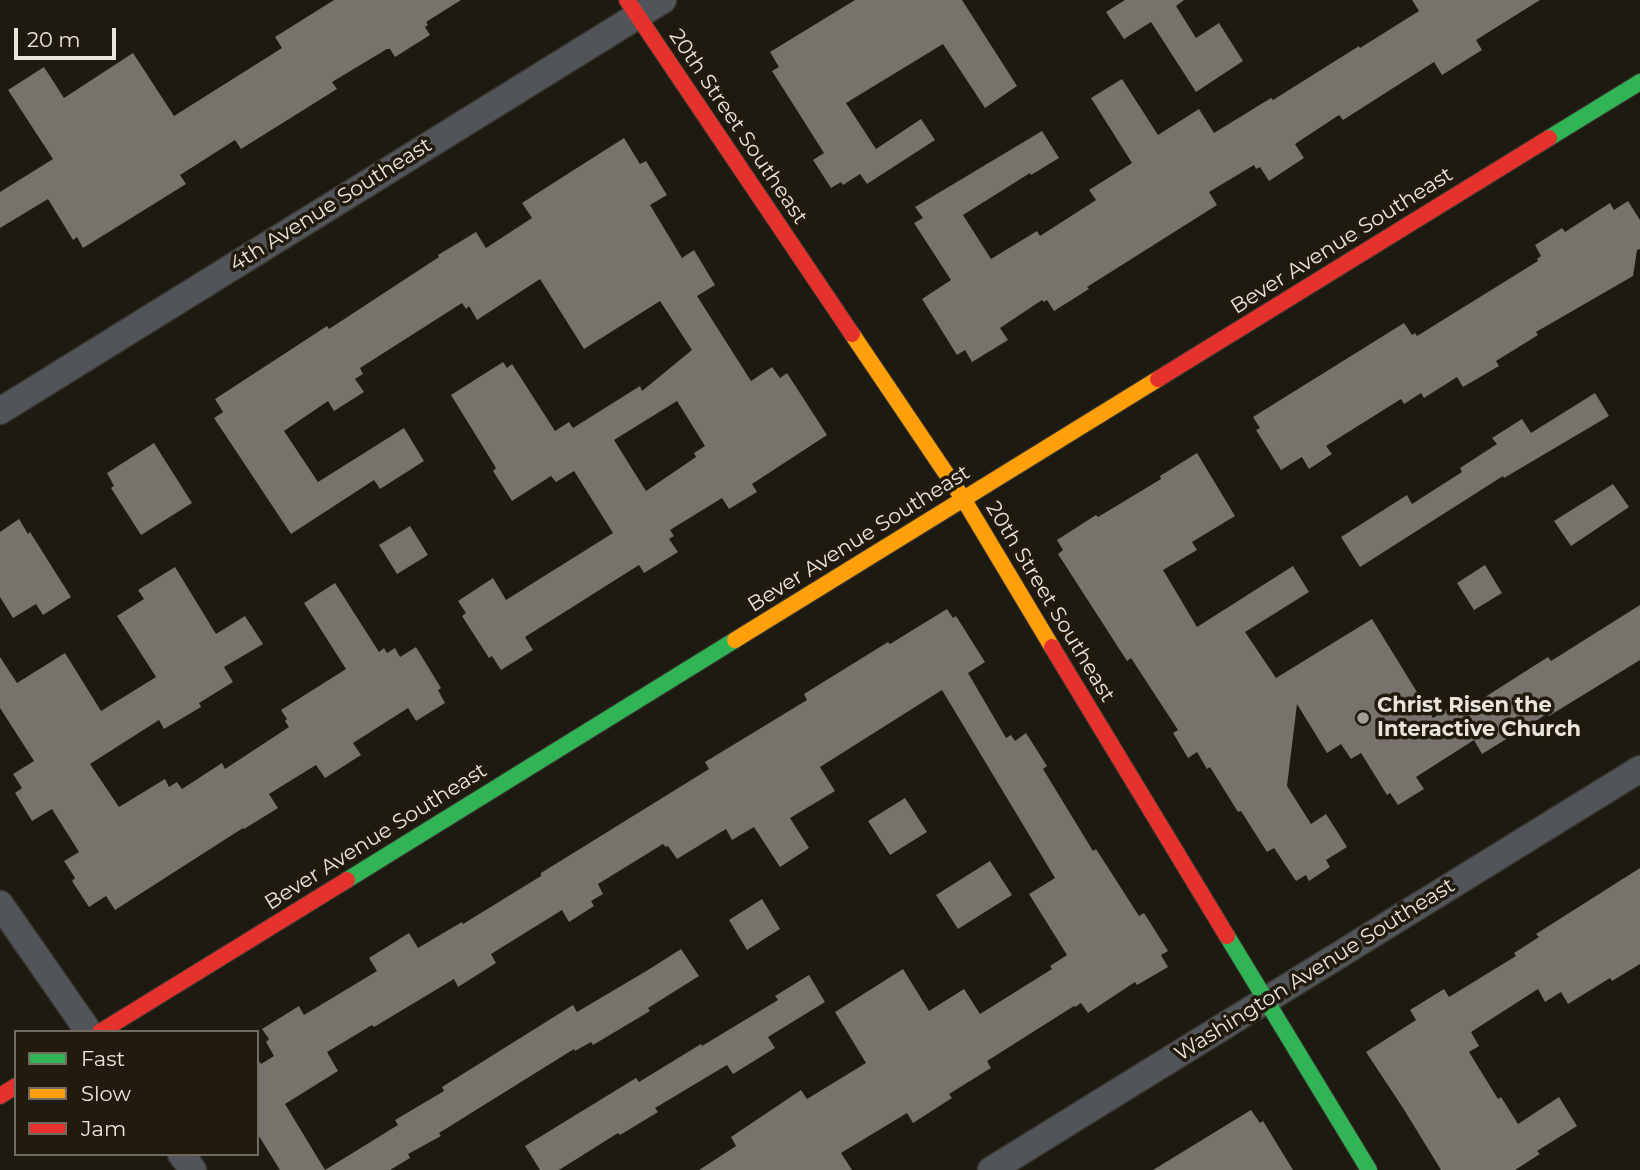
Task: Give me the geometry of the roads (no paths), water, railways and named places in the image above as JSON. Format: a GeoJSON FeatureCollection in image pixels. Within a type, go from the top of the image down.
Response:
{"type":"FeatureCollection","features":[{"type":"Feature","properties":{"kind":"street","name":"4th Avenue Southeast"},"geometry":{"type":"LineString","coordinates":[[0,411],[632,8],[663,0]]}},
{"type":"Feature","properties":{"kind":"street","name":"20th Street Southeast"},"geometry":{"type":"LineString","coordinates":[[632,8],[964,499],[1368,1170]]}},
{"type":"Feature","properties":{"kind":"street","name":"Bever Avenue Southeast"},"geometry":{"type":"LineString","coordinates":[[103,1030],[1640,82]]}},
{"type":"Feature","properties":{"kind":"street","name":"Washington Avenue Southeast"},"geometry":{"type":"LineString","coordinates":[[991,1170],[1640,769]]}},
{"type":"Feature","properties":{"kind":"street"},"geometry":{"type":"LineString","coordinates":[[0,904],[88,1030]]}},
{"type":"Feature","properties":{"kind":"place","name":"Christ Risen the Interactive Church"},"geometry":{"type":"Point","coordinates":[1363,718]}}]}
